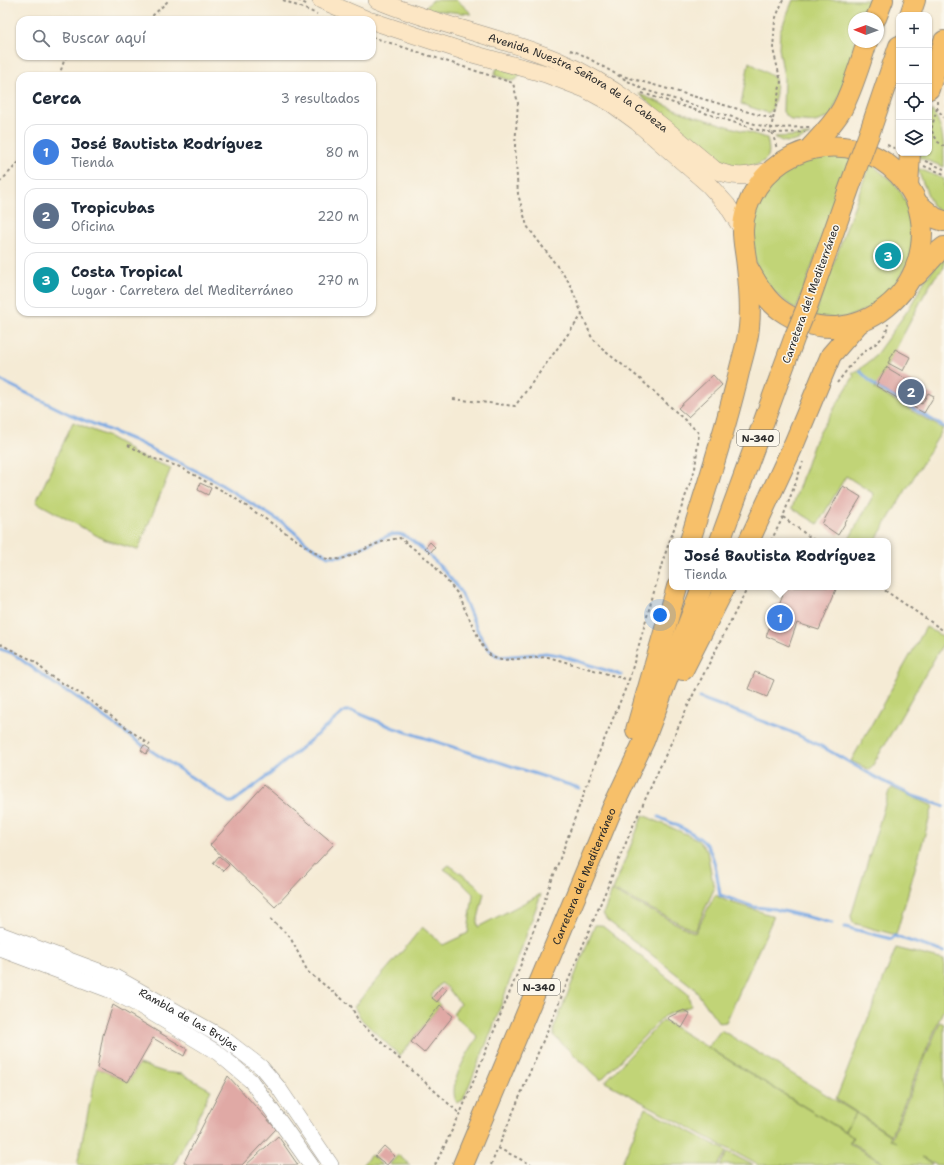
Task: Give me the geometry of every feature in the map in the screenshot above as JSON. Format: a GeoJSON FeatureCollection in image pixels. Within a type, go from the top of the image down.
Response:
{"type":"FeatureCollection","features":[{"type":"Feature","properties":{"kind":"highway"},"geometry":{"type":"LineString","coordinates":[[878,12],[883,0]]}},
{"type":"Feature","properties":{"kind":"highway"},"geometry":{"type":"LineString","coordinates":[[911,12],[915,0]]}},
{"type":"Feature","properties":{"kind":"highway"},"geometry":{"type":"LineString","coordinates":[[934,92],[944,41]]}},
{"type":"Feature","properties":{"kind":"highway"},"geometry":{"type":"LineString","coordinates":[[691,538],[734,394],[749,327],[747,266],[743,248],[742,229],[747,208],[756,188],[776,166],[830,126],[842,110],[865,48]]}},
{"type":"Feature","properties":{"kind":"highway","name":"Carretera del Mediterráneo"},"geometry":{"type":"LineString","coordinates":[[721,538],[807,307],[898,48]]}},
{"type":"Feature","properties":{"kind":"highway"},"geometry":{"type":"LineString","coordinates":[[811,140],[866,151],[890,165],[908,186],[917,203],[923,231],[920,258],[909,284]]}},
{"type":"Feature","properties":{"kind":"highway"},"geometry":{"type":"LineString","coordinates":[[908,186],[917,159]]}},
{"type":"Feature","properties":{"kind":"highway"},"geometry":{"type":"LineString","coordinates":[[917,203],[935,218],[944,221]]}},
{"type":"Feature","properties":{"kind":"highway"},"geometry":{"type":"LineString","coordinates":[[747,266],[760,290],[780,310],[805,322],[832,327],[859,323],[874,317],[888,308],[900,297],[909,284],[938,251],[944,248]]}},
{"type":"Feature","properties":{"kind":"highway"},"geometry":{"type":"LineString","coordinates":[[750,538],[794,444],[831,355],[859,323]]}},
{"type":"Feature","properties":{"kind":"highway"},"geometry":{"type":"LineString","coordinates":[[612,809],[619,777],[636,727],[676,590]]}},
{"type":"Feature","properties":{"kind":"highway","name":"Carretera del Mediterráneo"},"geometry":{"type":"LineString","coordinates":[[463,1165],[612,809],[644,741],[701,590]]}},
{"type":"Feature","properties":{"kind":"highway"},"geometry":{"type":"LineString","coordinates":[[644,741],[659,721],[724,590]]}},
{"type":"Feature","properties":{"kind":"main road","name":"Avenida Nuestra Señora de la Cabeza"},"geometry":{"type":"LineString","coordinates":[[377,0],[558,61],[590,76],[644,110],[715,170],[729,176],[742,177],[776,166]]}},
{"type":"Feature","properties":{"kind":"main road"},"geometry":{"type":"LineString","coordinates":[[319,7],[353,16]]}},
{"type":"Feature","properties":{"kind":"main road","name":"Avenida Nuestra Señora de la Cabeza"},"geometry":{"type":"LineString","coordinates":[[376,22],[469,53],[546,74],[586,89],[611,103],[637,122],[708,184],[727,206],[742,229]]}},
{"type":"Feature","properties":{"kind":"street","name":"Rambla de las Brujas"},"geometry":{"type":"LineString","coordinates":[[0,934],[115,977],[222,1037],[261,1067],[278,1087],[331,1165]]}},
{"type":"Feature","properties":{"kind":"street","name":"Rambla de las Brujas"},"geometry":{"type":"LineString","coordinates":[[0,949],[109,990],[140,1006],[218,1053],[251,1081],[311,1165]]}},
{"type":"Feature","properties":{"kind":"path"},"geometry":{"type":"LineString","coordinates":[[152,16],[169,0]]}},
{"type":"Feature","properties":{"kind":"path"},"geometry":{"type":"LineString","coordinates":[[283,0],[319,7]]}},
{"type":"Feature","properties":{"kind":"path"},"geometry":{"type":"LineString","coordinates":[[776,166],[776,147],[771,128],[781,82],[773,49],[775,20],[783,0]]}},
{"type":"Feature","properties":{"kind":"path"},"geometry":{"type":"LineString","coordinates":[[376,38],[513,83],[518,104],[515,146],[518,194],[527,226],[569,282],[591,336],[602,349],[638,378],[699,433],[695,469],[671,538]]}},
{"type":"Feature","properties":{"kind":"path"},"geometry":{"type":"LineString","coordinates":[[564,48],[579,53],[642,89],[758,125],[771,128],[816,126]]}},
{"type":"Feature","properties":{"kind":"path"},"geometry":{"type":"LineString","coordinates":[[60,72],[64,60]]}},
{"type":"Feature","properties":{"kind":"path"},"geometry":{"type":"LineString","coordinates":[[617,74],[773,119]]}},
{"type":"Feature","properties":{"kind":"path"},"geometry":{"type":"LineString","coordinates":[[633,88],[758,130],[811,140]]}},
{"type":"Feature","properties":{"kind":"path"},"geometry":{"type":"LineString","coordinates":[[934,92],[937,101],[937,108],[931,130],[938,142],[944,146]]}},
{"type":"Feature","properties":{"kind":"path"},"geometry":{"type":"LineString","coordinates":[[937,108],[944,118]]}},
{"type":"Feature","properties":{"kind":"path"},"geometry":{"type":"LineString","coordinates":[[917,159],[944,169]]}},
{"type":"Feature","properties":{"kind":"path"},"geometry":{"type":"LineString","coordinates":[[917,159],[944,174]]}},
{"type":"Feature","properties":{"kind":"path"},"geometry":{"type":"LineString","coordinates":[[0,182],[16,165]]}},
{"type":"Feature","properties":{"kind":"path"},"geometry":{"type":"LineString","coordinates":[[836,383],[859,356],[877,344],[888,328],[888,308]]}},
{"type":"Feature","properties":{"kind":"path"},"geometry":{"type":"LineString","coordinates":[[453,399],[516,406],[582,315]]}},
{"type":"Feature","properties":{"kind":"path"},"geometry":{"type":"LineString","coordinates":[[128,444],[152,458],[180,467],[230,495],[323,558],[334,560],[345,559],[382,542],[400,538],[431,562],[457,593],[484,649],[492,657],[501,660],[548,657],[629,680]]}},
{"type":"Feature","properties":{"kind":"path"},"geometry":{"type":"LineString","coordinates":[[773,538],[783,518],[804,460]]}},
{"type":"Feature","properties":{"kind":"path"},"geometry":{"type":"LineString","coordinates":[[783,518],[812,538]]}},
{"type":"Feature","properties":{"kind":"path"},"geometry":{"type":"LineString","coordinates":[[435,1165],[460,1114],[518,972],[600,750],[629,680],[669,545]]}},
{"type":"Feature","properties":{"kind":"path"},"geometry":{"type":"LineString","coordinates":[[491,1165],[633,826],[692,696],[746,590]]}},
{"type":"Feature","properties":{"kind":"path"},"geometry":{"type":"LineString","coordinates":[[884,590],[944,631]]}},
{"type":"Feature","properties":{"kind":"path"},"geometry":{"type":"LineString","coordinates":[[0,644],[36,662],[47,674],[84,696],[150,745]]}},
{"type":"Feature","properties":{"kind":"path"},"geometry":{"type":"LineString","coordinates":[[270,919],[290,937],[308,972],[351,1006],[359,1022],[460,1114]]}},
{"type":"Feature","properties":{"kind":"path"},"geometry":{"type":"LineString","coordinates":[[498,1148],[532,1165]]}},
{"type":"Feature","properties":{"kind":"green space"},"geometry":{"type":"Polygon","coordinates":[[[433,0],[457,0],[472,14],[423,9],[433,0]]]}},
{"type":"Feature","properties":{"kind":"green space"},"geometry":{"type":"Polygon","coordinates":[[[793,0],[874,0],[869,12],[848,12],[848,48],[856,48],[838,100],[830,117],[815,122],[791,120],[783,112],[784,77],[779,48],[780,31],[793,0]]]}},
{"type":"Feature","properties":{"kind":"green space"},"geometry":{"type":"Polygon","coordinates":[[[749,62],[775,78],[776,93],[772,110],[768,113],[741,104],[749,62]]]}},
{"type":"Feature","properties":{"kind":"green space"},"geometry":{"type":"Polygon","coordinates":[[[497,68],[521,73],[517,79],[512,81],[494,75],[497,68]]]}},
{"type":"Feature","properties":{"kind":"green space"},"geometry":{"type":"Polygon","coordinates":[[[639,94],[684,113],[767,138],[769,149],[768,156],[763,162],[745,168],[737,168],[721,162],[711,157],[639,94]]]}},
{"type":"Feature","properties":{"kind":"green space"},"geometry":{"type":"Polygon","coordinates":[[[932,110],[941,130],[944,151],[944,167],[918,157],[932,156],[932,110]]]}},
{"type":"Feature","properties":{"kind":"green space"},"geometry":{"type":"Polygon","coordinates":[[[810,135],[792,142],[779,140],[775,137],[810,135]]]}},
{"type":"Feature","properties":{"kind":"green space"},"geometry":{"type":"Polygon","coordinates":[[[827,156],[853,156],[796,310],[766,286],[757,271],[750,238],[754,215],[764,193],[781,174],[792,166],[808,159],[827,156]]]}},
{"type":"Feature","properties":{"kind":"green space"},"geometry":{"type":"Polygon","coordinates":[[[870,163],[892,181],[902,194],[910,212],[913,254],[886,301],[846,318],[814,317],[870,163]]]}},
{"type":"Feature","properties":{"kind":"green space"},"geometry":{"type":"Polygon","coordinates":[[[917,168],[944,179],[944,216],[932,205],[917,168]]]}},
{"type":"Feature","properties":{"kind":"green space"},"geometry":{"type":"Polygon","coordinates":[[[944,256],[944,268],[935,277],[924,295],[875,389],[943,429],[877,538],[850,538],[874,494],[846,476],[818,524],[792,508],[815,440],[854,376],[852,374],[872,360],[908,310],[925,280],[944,256]]]}},
{"type":"Feature","properties":{"kind":"green space"},"geometry":{"type":"Polygon","coordinates":[[[73,422],[109,437],[125,446],[134,454],[171,468],[138,550],[103,539],[36,502],[73,422]]]}},
{"type":"Feature","properties":{"kind":"green space"},"geometry":{"type":"Polygon","coordinates":[[[926,627],[944,637],[944,642],[870,770],[851,761],[926,627]]]}},
{"type":"Feature","properties":{"kind":"green space"},"geometry":{"type":"Polygon","coordinates":[[[892,788],[933,806],[896,935],[853,923],[851,916],[889,791],[892,788]]]}},
{"type":"Feature","properties":{"kind":"green space"},"geometry":{"type":"Polygon","coordinates":[[[643,815],[697,839],[707,851],[714,889],[695,931],[613,890],[643,815]]]}},
{"type":"Feature","properties":{"kind":"green space"},"geometry":{"type":"Polygon","coordinates":[[[449,865],[474,883],[484,893],[477,923],[478,927],[541,894],[492,1030],[463,1100],[457,1103],[454,1096],[456,1079],[464,1060],[478,1037],[453,1014],[460,1004],[448,988],[441,983],[431,996],[440,1005],[400,1056],[362,1020],[354,1007],[406,948],[422,927],[443,945],[468,933],[473,894],[458,879],[444,869],[449,865]]]}},
{"type":"Feature","properties":{"kind":"green space"},"geometry":{"type":"Polygon","coordinates":[[[612,891],[695,933],[715,895],[727,901],[774,916],[726,1022],[719,1023],[693,987],[607,920],[603,914],[612,891]]]}},
{"type":"Feature","properties":{"kind":"green space"},"geometry":{"type":"Polygon","coordinates":[[[595,925],[601,925],[688,994],[691,1006],[664,1016],[601,1080],[554,1036],[554,1028],[595,925]]]}},
{"type":"Feature","properties":{"kind":"green space"},"geometry":{"type":"Polygon","coordinates":[[[896,948],[944,960],[944,1008],[891,1135],[836,1099],[896,948]]]}},
{"type":"Feature","properties":{"kind":"green space"},"geometry":{"type":"Polygon","coordinates":[[[663,1020],[853,1137],[849,1143],[886,1165],[758,1165],[605,1082],[663,1020]]]}},
{"type":"Feature","properties":{"kind":"green space"},"geometry":{"type":"Polygon","coordinates":[[[940,1022],[944,1024],[944,1165],[936,1165],[922,1157],[932,1164],[888,1165],[850,1142],[854,1138],[845,1131],[856,1113],[891,1136],[890,1139],[897,1143],[891,1139],[940,1022]]]}},
{"type":"Feature","properties":{"kind":"green space"},"geometry":{"type":"Polygon","coordinates":[[[721,1030],[856,1113],[844,1131],[708,1047],[721,1030]]]}},
{"type":"Feature","properties":{"kind":"green space"},"geometry":{"type":"Polygon","coordinates":[[[139,1064],[164,1072],[182,1074],[211,1090],[174,1165],[77,1165],[97,1068],[128,1082],[139,1064]]]}},
{"type":"Feature","properties":{"kind":"green space"},"geometry":{"type":"Polygon","coordinates":[[[645,1108],[727,1151],[718,1165],[621,1165],[645,1108]]]}},
{"type":"Feature","properties":{"kind":"green space"},"geometry":{"type":"Polygon","coordinates":[[[728,1152],[753,1165],[720,1165],[728,1152]]]}},
{"type":"Feature","properties":{"kind":"green space"},"geometry":{"type":"Polygon","coordinates":[[[371,1155],[382,1165],[362,1165],[371,1155]]]}},
{"type":"Feature","properties":{"kind":"green space"},"geometry":{"type":"Polygon","coordinates":[[[398,1155],[410,1165],[389,1165],[398,1155]]]}},
{"type":"Feature","properties":{"kind":"building"},"geometry":{"type":"Polygon","coordinates":[[[895,349],[910,357],[903,371],[888,363],[895,349]]]}},
{"type":"Feature","properties":{"kind":"building"},"geometry":{"type":"Polygon","coordinates":[[[886,367],[918,386],[911,398],[922,404],[928,393],[934,396],[924,413],[876,386],[886,367]]]}},
{"type":"Feature","properties":{"kind":"building"},"geometry":{"type":"Polygon","coordinates":[[[713,375],[722,385],[688,417],[678,408],[713,375]]]}},
{"type":"Feature","properties":{"kind":"building"},"geometry":{"type":"Polygon","coordinates":[[[200,483],[211,488],[208,495],[198,490],[200,483]]]}},
{"type":"Feature","properties":{"kind":"building"},"geometry":{"type":"Polygon","coordinates":[[[843,486],[861,497],[838,535],[822,524],[843,486]]]}},
{"type":"Feature","properties":{"kind":"building"},"geometry":{"type":"Polygon","coordinates":[[[430,542],[435,547],[430,553],[425,548],[430,542]]]}},
{"type":"Feature","properties":{"kind":"building"},"geometry":{"type":"Polygon","coordinates":[[[785,590],[836,590],[819,630],[797,623],[789,646],[766,636],[785,590]]]}},
{"type":"Feature","properties":{"kind":"building"},"geometry":{"type":"Polygon","coordinates":[[[755,672],[774,680],[767,697],[748,689],[755,672]]]}},
{"type":"Feature","properties":{"kind":"building"},"geometry":{"type":"Polygon","coordinates":[[[144,745],[150,749],[146,754],[141,750],[144,745]]]}},
{"type":"Feature","properties":{"kind":"building"},"geometry":{"type":"Polygon","coordinates":[[[264,785],[334,844],[275,907],[210,845],[264,785]]]}},
{"type":"Feature","properties":{"kind":"building"},"geometry":{"type":"Polygon","coordinates":[[[219,856],[229,865],[223,871],[213,863],[219,856]]]}},
{"type":"Feature","properties":{"kind":"building"},"geometry":{"type":"Polygon","coordinates":[[[442,986],[447,989],[437,1002],[432,998],[442,986]]]}},
{"type":"Feature","properties":{"kind":"building"},"geometry":{"type":"Polygon","coordinates":[[[113,1005],[187,1049],[184,1056],[153,1038],[128,1082],[97,1068],[103,1035],[113,1005]]]}},
{"type":"Feature","properties":{"kind":"building"},"geometry":{"type":"Polygon","coordinates":[[[440,1005],[453,1016],[424,1053],[411,1042],[440,1005]]]}},
{"type":"Feature","properties":{"kind":"building"},"geometry":{"type":"Polygon","coordinates":[[[684,1010],[690,1014],[682,1028],[667,1018],[684,1010]]]}},
{"type":"Feature","properties":{"kind":"building"},"geometry":{"type":"Polygon","coordinates":[[[228,1076],[276,1129],[242,1165],[188,1165],[184,1162],[228,1076]]]}},
{"type":"Feature","properties":{"kind":"building"},"geometry":{"type":"Polygon","coordinates":[[[278,1136],[298,1165],[246,1165],[278,1136]]]}},
{"type":"Feature","properties":{"kind":"building"},"geometry":{"type":"Polygon","coordinates":[[[384,1146],[395,1156],[387,1165],[375,1156],[384,1146]]]}},
{"type":"Feature","properties":{"kind":"waterway"},"geometry":{"type":"LineString","coordinates":[[860,371],[874,385],[944,427]]}},
{"type":"Feature","properties":{"kind":"waterway"},"geometry":{"type":"LineString","coordinates":[[0,380],[69,414],[133,440],[209,477],[286,525],[309,545],[328,556],[341,556],[390,535],[399,534],[405,536],[412,540],[450,578],[465,600],[477,629],[487,646],[493,653],[500,657],[546,653],[559,655],[621,675]]}},
{"type":"Feature","properties":{"kind":"waterway"},"geometry":{"type":"LineString","coordinates":[[0,649],[12,653],[63,690],[71,693],[141,744],[229,802],[233,802],[269,775],[345,711],[353,711],[394,728],[579,788]]}},
{"type":"Feature","properties":{"kind":"waterway"},"geometry":{"type":"LineString","coordinates":[[700,698],[789,731],[819,745],[877,778],[913,796],[944,806]]}},
{"type":"Feature","properties":{"kind":"waterway"},"geometry":{"type":"LineString","coordinates":[[659,817],[688,831],[698,837],[705,844],[714,862],[720,895],[754,907],[775,909],[832,923]]}},
{"type":"Feature","properties":{"kind":"waterway"},"geometry":{"type":"LineString","coordinates":[[845,927],[892,939],[894,936],[944,952]]}},
{"type":"Feature","properties":{"kind":"place","name":"Costa Tropical"},"geometry":{"type":"Point","coordinates":[888,256]}},
{"type":"Feature","properties":{"kind":"place","name":"Tropicubas"},"geometry":{"type":"Point","coordinates":[911,392]}},
{"type":"Feature","properties":{"kind":"place","name":"José Bautista Rodríguez"},"geometry":{"type":"Point","coordinates":[780,618]}}]}
